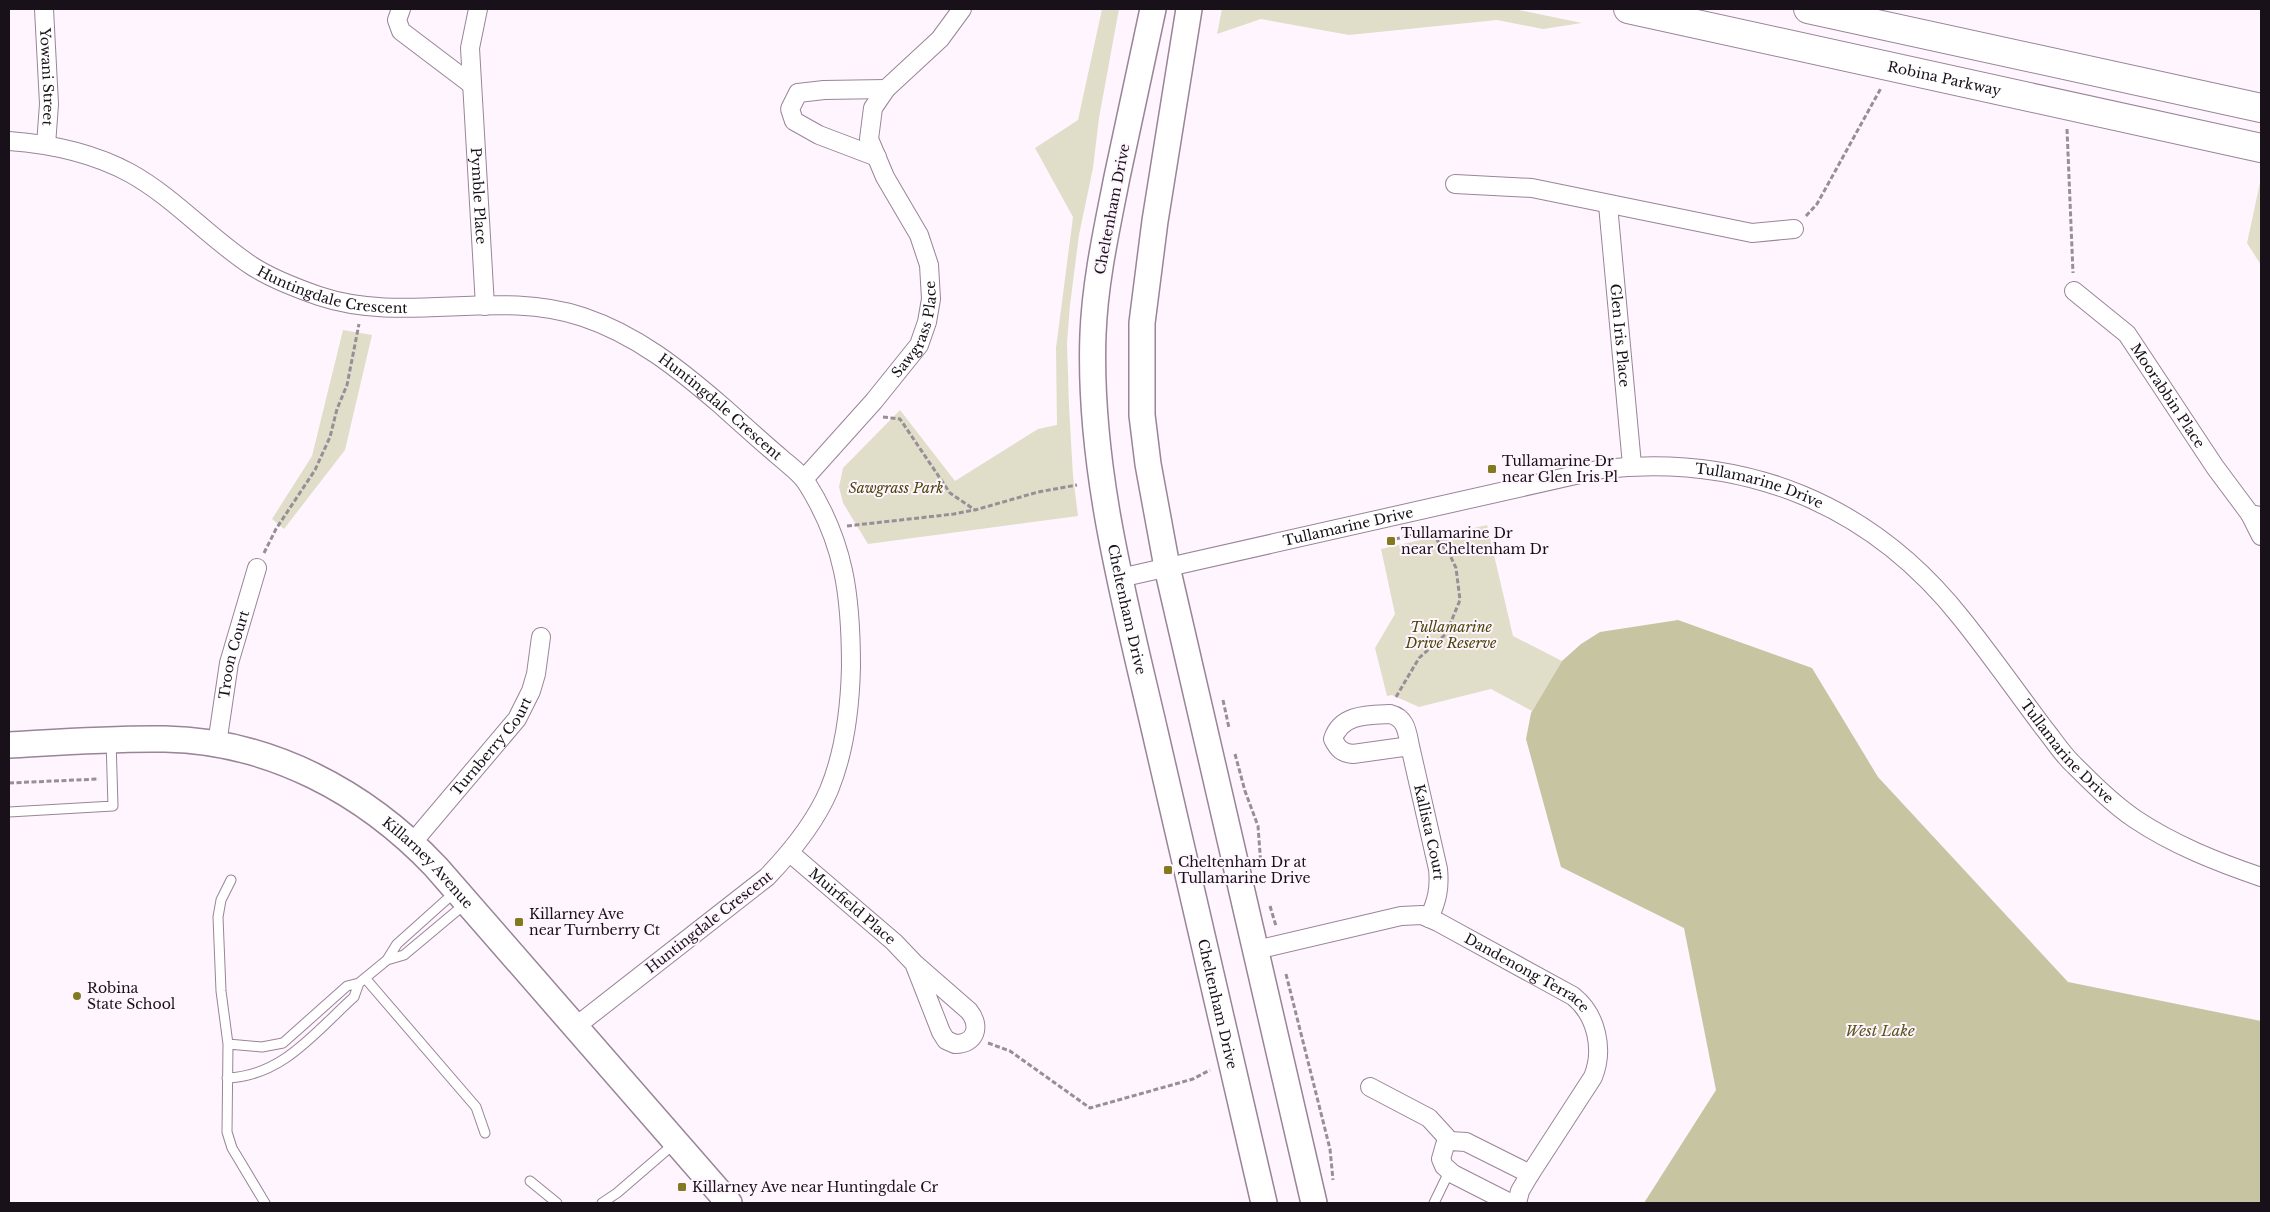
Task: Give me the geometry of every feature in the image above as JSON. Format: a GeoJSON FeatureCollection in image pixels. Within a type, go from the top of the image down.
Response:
{"type":"FeatureCollection","features":[{"type":"Feature","properties":{"kind":"main road","name":"Cheltenham Drive"},"geometry":{"type":"LineString","coordinates":[[1153,9],[1099,274],[1093,331],[1092,376],[1097,443],[1120,578],[1264,1203]]}},
{"type":"Feature","properties":{"kind":"main road"},"geometry":{"type":"LineString","coordinates":[[1189,9],[1155,222],[1142,323],[1142,415],[1148,464],[1167,567],[1314,1203]]}},
{"type":"Feature","properties":{"kind":"main road","name":"Robina Parkway"},"geometry":{"type":"LineString","coordinates":[[1628,9],[2261,148]]}},
{"type":"Feature","properties":{"kind":"main road"},"geometry":{"type":"LineString","coordinates":[[1808,9],[2261,108]]}},
{"type":"Feature","properties":{"kind":"main road","name":"Killarney Avenue"},"geometry":{"type":"LineString","coordinates":[[9,745],[165,739],[217,744],[263,755],[325,780],[386,820],[413,842],[729,1203]]}},
{"type":"Feature","properties":{"kind":"street","name":"Yowani Street"},"geometry":{"type":"LineString","coordinates":[[44,9],[49,104],[46,145]]}},
{"type":"Feature","properties":{"kind":"street"},"geometry":{"type":"LineString","coordinates":[[401,9],[397,20],[401,30],[471,84]]}},
{"type":"Feature","properties":{"kind":"street","name":"Pymble Place"},"geometry":{"type":"LineString","coordinates":[[478,9],[470,48],[485,306]]}},
{"type":"Feature","properties":{"kind":"street","name":"Sawgrass Place"},"geometry":{"type":"LineString","coordinates":[[804,479],[870,406],[913,352],[927,322],[931,299],[929,265],[920,235],[885,177],[869,139],[873,108],[886,90],[940,39],[962,9]]}},
{"type":"Feature","properties":{"kind":"street"},"geometry":{"type":"LineString","coordinates":[[877,157],[819,136],[794,121],[790,109],[798,93],[824,90],[886,90]]}},
{"type":"Feature","properties":{"kind":"street","name":"Huntingdale Crescent"},"geometry":{"type":"LineString","coordinates":[[9,141],[46,145],[97,158],[140,178],[251,265],[282,282],[318,296],[361,306],[421,309],[485,306],[530,307],[580,316],[630,336],[688,376],[804,479],[830,528],[845,572],[850,599],[850,702],[838,764],[828,792],[790,853],[767,877],[575,1027]]}},
{"type":"Feature","properties":{"kind":"street"},"geometry":{"type":"LineString","coordinates":[[1456,184],[1532,188],[1752,233],[1794,229]]}},
{"type":"Feature","properties":{"kind":"street","name":"Glen Iris Place"},"geometry":{"type":"LineString","coordinates":[[1608,205],[1632,465]]}},
{"type":"Feature","properties":{"kind":"street","name":"Moorabbin Place"},"geometry":{"type":"LineString","coordinates":[[2074,291],[2127,334],[2215,467],[2255,515],[2261,536]]}},
{"type":"Feature","properties":{"kind":"street","name":"Tullamarine Drive"},"geometry":{"type":"LineString","coordinates":[[1120,578],[1573,474],[1632,465],[1669,465],[1740,474],[1795,491],[1870,530],[1902,555],[1933,584],[2072,763],[2110,799],[2134,818],[2189,850],[2261,877]]}},
{"type":"Feature","properties":{"kind":"street","name":"Troon Court"},"geometry":{"type":"LineString","coordinates":[[217,744],[229,663],[257,568]]}},
{"type":"Feature","properties":{"kind":"street","name":"Turnberry Court"},"geometry":{"type":"LineString","coordinates":[[413,842],[517,718],[531,691],[536,674],[541,637]]}},
{"type":"Feature","properties":{"kind":"street"},"geometry":{"type":"LineString","coordinates":[[1390,714],[1344,722],[1336,729],[1333,739],[1338,749],[1344,753],[1354,754],[1410,746]]}},
{"type":"Feature","properties":{"kind":"street","name":"Kallista Court"},"geometry":{"type":"LineString","coordinates":[[1390,714],[1396,715],[1406,726],[1438,870],[1440,884],[1438,897],[1429,918]]}},
{"type":"Feature","properties":{"kind":"street","name":"Muirfield Place"},"geometry":{"type":"LineString","coordinates":[[790,853],[894,942],[914,963],[969,1011],[976,1022],[974,1037],[969,1042],[955,1044],[943,1037],[914,963]]}},
{"type":"Feature","properties":{"kind":"street","name":"Dandenong Terrace"},"geometry":{"type":"LineString","coordinates":[[1256,950],[1408,915],[1429,918],[1573,996],[1583,1004],[1589,1013],[1598,1044],[1597,1067],[1593,1077],[1530,1174],[1520,1191],[1517,1203]]}},
{"type":"Feature","properties":{"kind":"street"},"geometry":{"type":"LineString","coordinates":[[1370,1087],[1429,1118],[1450,1141]]}},
{"type":"Feature","properties":{"kind":"street"},"geometry":{"type":"LineString","coordinates":[[1510,1203],[1449,1172],[1441,1159],[1445,1145],[1450,1141],[1466,1142],[1530,1174]]}},
{"type":"Feature","properties":{"kind":"lane"},"geometry":{"type":"LineString","coordinates":[[9,812],[113,806],[111,740]]}},
{"type":"Feature","properties":{"kind":"lane"},"geometry":{"type":"LineString","coordinates":[[231,880],[221,900],[218,917],[221,991],[228,1044],[227,1132],[232,1148],[265,1203]]}},
{"type":"Feature","properties":{"kind":"lane"},"geometry":{"type":"LineString","coordinates":[[387,960],[404,955],[462,896]]}},
{"type":"Feature","properties":{"kind":"lane"},"geometry":{"type":"LineString","coordinates":[[228,1044],[262,1047],[283,1043],[347,986],[362,981],[387,960],[397,944],[462,896]]}},
{"type":"Feature","properties":{"kind":"lane"},"geometry":{"type":"LineString","coordinates":[[227,1078],[254,1075],[284,1061],[354,997],[362,981]]}},
{"type":"Feature","properties":{"kind":"lane"},"geometry":{"type":"LineString","coordinates":[[362,981],[476,1107],[485,1133]]}},
{"type":"Feature","properties":{"kind":"lane"},"geometry":{"type":"LineString","coordinates":[[602,1203],[617,1193],[676,1143]]}},
{"type":"Feature","properties":{"kind":"lane"},"geometry":{"type":"LineString","coordinates":[[1434,1203],[1449,1172]]}},
{"type":"Feature","properties":{"kind":"lane"},"geometry":{"type":"LineString","coordinates":[[530,1182],[557,1203]]}},
{"type":"Feature","properties":{"kind":"path"},"geometry":{"type":"LineString","coordinates":[[1794,229],[1818,204],[1892,68]]}},
{"type":"Feature","properties":{"kind":"path"},"geometry":{"type":"LineString","coordinates":[[2066,105],[2074,291]]}},
{"type":"Feature","properties":{"kind":"path"},"geometry":{"type":"LineString","coordinates":[[257,568],[276,529],[315,470],[330,437],[354,358],[361,306]]}},
{"type":"Feature","properties":{"kind":"path"},"geometry":{"type":"LineString","coordinates":[[881,417],[900,419],[950,493],[975,510]]}},
{"type":"Feature","properties":{"kind":"path"},"geometry":{"type":"LineString","coordinates":[[830,528],[954,514],[1038,492],[1078,485]]}},
{"type":"Feature","properties":{"kind":"path"},"geometry":{"type":"LineString","coordinates":[[1418,509],[1422,533]]}},
{"type":"Feature","properties":{"kind":"path"},"geometry":{"type":"LineString","coordinates":[[1390,714],[1397,694],[1419,658],[1446,634],[1460,600],[1456,568],[1449,553],[1433,536],[1422,533],[1395,539]]}},
{"type":"Feature","properties":{"kind":"path"},"geometry":{"type":"LineString","coordinates":[[1222,698],[1230,734]]}},
{"type":"Feature","properties":{"kind":"path"},"geometry":{"type":"LineString","coordinates":[[1234,752],[1245,791],[1258,826],[1261,874]]}},
{"type":"Feature","properties":{"kind":"path"},"geometry":{"type":"LineString","coordinates":[[9,783],[112,778]]}},
{"type":"Feature","properties":{"kind":"path"},"geometry":{"type":"LineString","coordinates":[[1268,900],[1276,927]]}},
{"type":"Feature","properties":{"kind":"path"},"geometry":{"type":"LineString","coordinates":[[1285,970],[1330,1149],[1334,1188]]}},
{"type":"Feature","properties":{"kind":"path"},"geometry":{"type":"LineString","coordinates":[[974,1037],[1010,1051],[1090,1108],[1193,1079],[1210,1070]]}},
{"type":"Feature","properties":{"kind":"green space","name":"Sawgrass Park"},"geometry":{"type":"Polygon","coordinates":[[[1102,9],[1119,9],[1099,118],[1093,168],[1079,235],[1067,343],[1073,476],[1078,516],[868,544],[843,503],[839,487],[843,468],[900,410],[955,481],[1038,429],[1057,425],[1056,348],[1073,217],[1035,148],[1078,120],[1102,9]]]}},
{"type":"Feature","properties":{"kind":"green space"},"geometry":{"type":"Polygon","coordinates":[[[1222,9],[1514,9],[1582,23],[1543,29],[1497,20],[1349,35],[1261,19],[1217,34],[1222,9]]]}},
{"type":"Feature","properties":{"kind":"green space"},"geometry":{"type":"Polygon","coordinates":[[[2261,178],[2261,265],[2247,243],[2261,178]]]}},
{"type":"Feature","properties":{"kind":"green space"},"geometry":{"type":"Polygon","coordinates":[[[343,330],[372,335],[345,450],[284,529],[272,519],[312,456],[343,330]]]}},
{"type":"Feature","properties":{"kind":"green space","name":"Tullamarine Drive Reserve"},"geometry":{"type":"Polygon","coordinates":[[[1487,525],[1513,636],[1562,661],[1532,711],[1491,689],[1419,707],[1392,695],[1387,696],[1375,648],[1395,614],[1381,549],[1487,525]]]}},
{"type":"Feature","properties":{"kind":"water","name":"West Lake"},"geometry":{"type":"Polygon","coordinates":[[[1678,620],[1812,668],[1878,777],[2068,982],[2261,1021],[2261,1203],[1644,1203],[1716,1090],[1684,928],[1561,867],[1526,739],[1531,713],[1562,661],[1581,644],[1600,632],[1678,620]]]}},
{"type":"Feature","properties":{"kind":"place","name":"Tullamarine Dr near Glen Iris Pl"},"geometry":{"type":"Point","coordinates":[1492,469]}},
{"type":"Feature","properties":{"kind":"place","name":"Tullamarine Dr near Cheltenham Dr"},"geometry":{"type":"Point","coordinates":[1391,541]}},
{"type":"Feature","properties":{"kind":"place","name":"Cheltenham Dr at Tullamarine Drive"},"geometry":{"type":"Point","coordinates":[1168,870]}},
{"type":"Feature","properties":{"kind":"place","name":"Killarney Ave near Turnberry Ct"},"geometry":{"type":"Point","coordinates":[519,922]}},
{"type":"Feature","properties":{"kind":"place","name":"Robina State School"},"geometry":{"type":"Point","coordinates":[77,996]}},
{"type":"Feature","properties":{"kind":"place","name":"Killarney Ave near Huntingdale Cr"},"geometry":{"type":"Point","coordinates":[682,1187]}}]}
